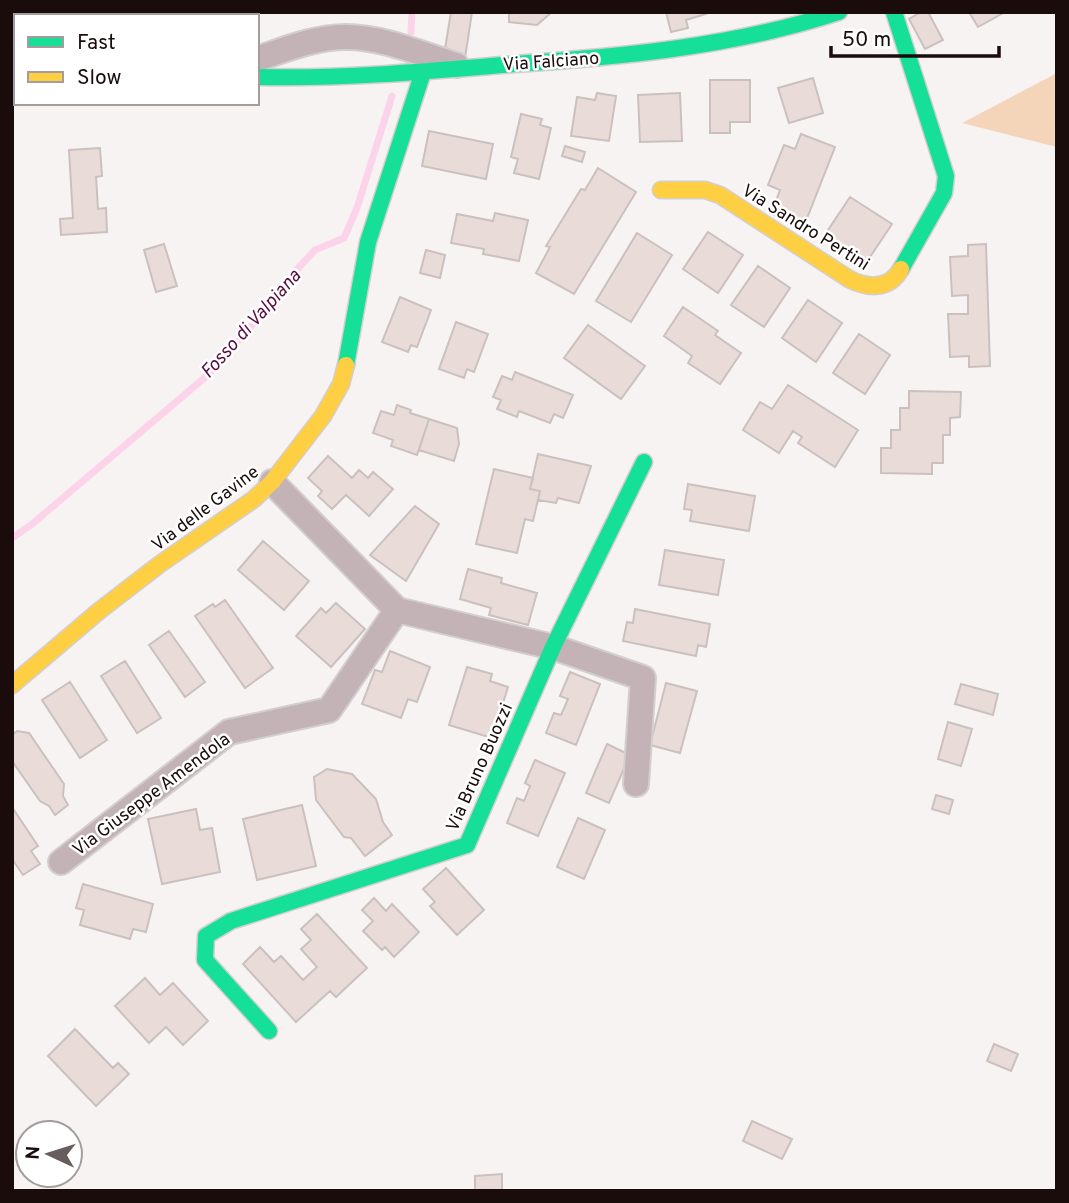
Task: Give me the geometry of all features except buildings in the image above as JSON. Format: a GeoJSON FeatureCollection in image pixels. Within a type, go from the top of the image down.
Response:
{"type":"FeatureCollection","features":[{"type":"Feature","properties":{"kind":"street","name":"Via Falciano"},"geometry":{"type":"LineString","coordinates":[[259,76],[306,77],[423,72],[625,56],[717,43],[804,25],[839,12]]}},
{"type":"Feature","properties":{"kind":"street","name":"Via Sandro Pertini"},"geometry":{"type":"LineString","coordinates":[[661,190],[705,190],[720,195],[849,279],[864,287],[886,286],[897,276],[940,201],[946,176],[894,12]]}},
{"type":"Feature","properties":{"kind":"street"},"geometry":{"type":"LineString","coordinates":[[259,58],[312,41],[344,37],[372,40],[466,68]]}},
{"type":"Feature","properties":{"kind":"street","name":"Via delle Gavine"},"geometry":{"type":"LineString","coordinates":[[12,685],[73,632],[254,499],[272,482],[323,416],[341,384],[352,340],[368,242],[423,72]]}},
{"type":"Feature","properties":{"kind":"street","name":"Via Bruno Buozzi"},"geometry":{"type":"LineString","coordinates":[[269,1031],[205,960],[206,936],[230,921],[467,845],[553,647],[644,462]]}},
{"type":"Feature","properties":{"kind":"street"},"geometry":{"type":"LineString","coordinates":[[272,482],[397,610],[553,647],[643,678],[636,784]]}},
{"type":"Feature","properties":{"kind":"street","name":"Via Giuseppe Amendola"},"geometry":{"type":"LineString","coordinates":[[61,862],[229,732],[329,710],[397,610]]}},
{"type":"Feature","properties":{"kind":"shaded area"},"geometry":{"type":"Polygon","coordinates":[[[1057,73],[1057,147],[962,123],[1057,73]]]}},
{"type":"Feature","properties":{"kind":"waterway"},"geometry":{"type":"LineString","coordinates":[[411,32],[412,12]]}},
{"type":"Feature","properties":{"kind":"waterway","name":"Fosso di Valpiana"},"geometry":{"type":"LineString","coordinates":[[12,538],[31,525],[209,374],[315,250],[344,238],[357,208],[392,96]]}},
{"type":"Feature","properties":{"kind":"traffic: fast"},"geometry":{"type":"LineString","coordinates":[[259,77],[380,74],[630,54],[756,34],[839,12]]}},
{"type":"Feature","properties":{"kind":"traffic: fast"},"geometry":{"type":"LineString","coordinates":[[894,12],[946,176],[944,193],[901,269]]}},
{"type":"Feature","properties":{"kind":"traffic: fast"},"geometry":{"type":"LineString","coordinates":[[346,365],[368,242],[423,72]]}},
{"type":"Feature","properties":{"kind":"traffic: fast"},"geometry":{"type":"LineString","coordinates":[[269,1031],[205,960],[206,936],[231,921],[467,845],[553,647],[644,462]]}},
{"type":"Feature","properties":{"kind":"traffic: slow"},"geometry":{"type":"LineString","coordinates":[[661,190],[705,190],[720,195],[849,279],[864,285],[885,284],[901,269]]}},
{"type":"Feature","properties":{"kind":"traffic: slow"},"geometry":{"type":"LineString","coordinates":[[12,685],[99,611],[160,564],[254,499],[272,482],[323,416],[341,384],[346,365]]}}]}
